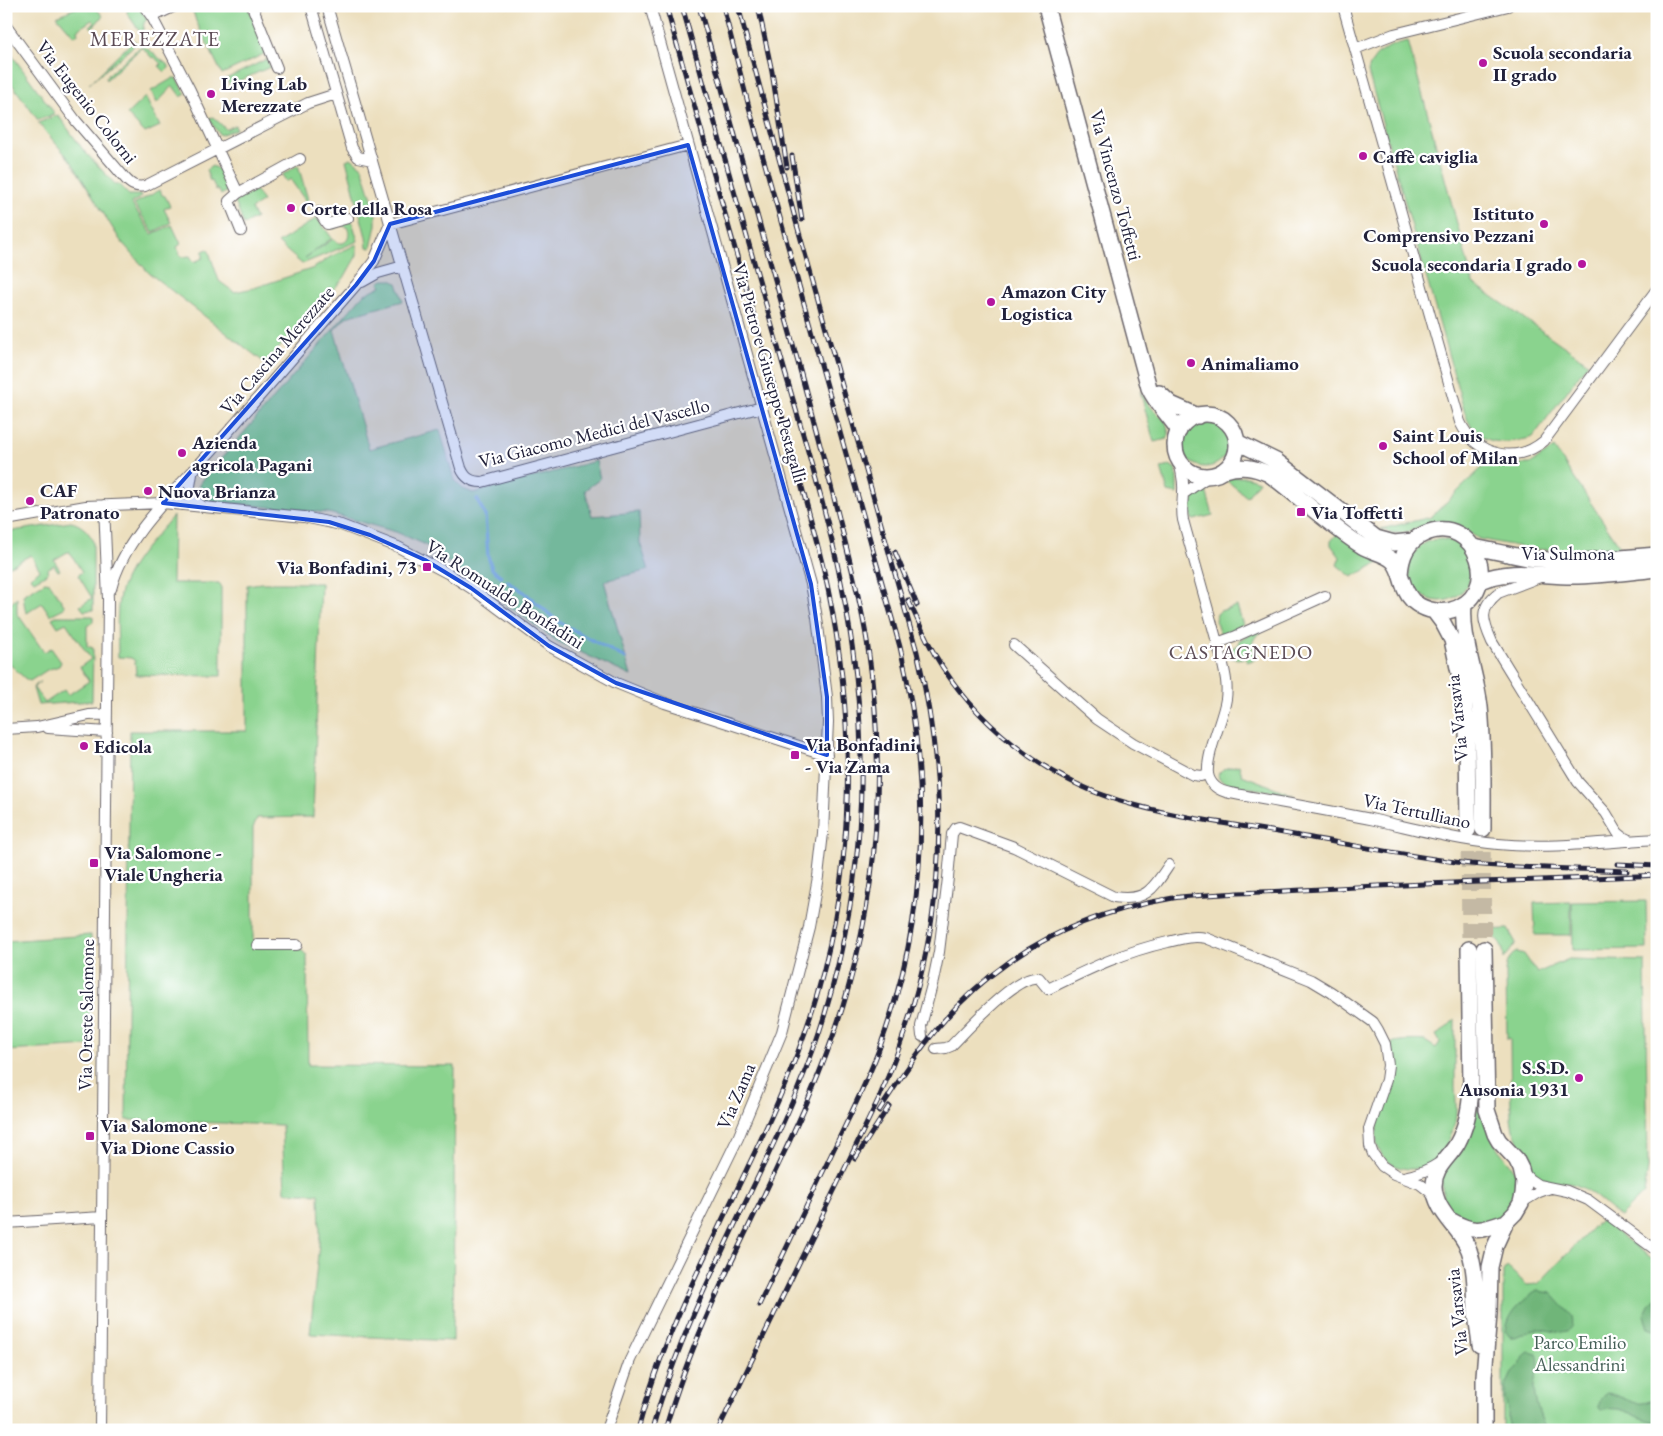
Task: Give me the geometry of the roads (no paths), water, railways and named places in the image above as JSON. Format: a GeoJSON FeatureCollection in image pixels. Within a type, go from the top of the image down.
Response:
{"type":"FeatureCollection","features":[{"type":"Feature","properties":{"kind":"street"},"geometry":{"type":"LineString","coordinates":[[144,6],[190,90],[238,193]]}},
{"type":"Feature","properties":{"kind":"street"},"geometry":{"type":"LineString","coordinates":[[152,18],[175,6]]}},
{"type":"Feature","properties":{"kind":"street"},"geometry":{"type":"LineString","coordinates":[[252,6],[277,68]]}},
{"type":"Feature","properties":{"kind":"street"},"geometry":{"type":"LineString","coordinates":[[311,6],[354,152],[358,157],[372,160]]}},
{"type":"Feature","properties":{"kind":"street","name":"Via Giacomo Medici del Vascello"},"geometry":{"type":"LineString","coordinates":[[326,6],[461,468],[470,480],[482,482],[762,407]]}},
{"type":"Feature","properties":{"kind":"street","name":"Via Pietro e Giuseppe Pestagalli"},"geometry":{"type":"LineString","coordinates":[[650,6],[813,592],[827,697],[827,755]]}},
{"type":"Feature","properties":{"kind":"street","name":"Via Vincenzo Toffetti"},"geometry":{"type":"LineString","coordinates":[[1046,6],[1152,396],[1169,414],[1179,431]]}},
{"type":"Feature","properties":{"kind":"street"},"geometry":{"type":"LineString","coordinates":[[1343,6],[1460,422],[1469,437],[1477,444],[1500,454],[1523,453],[1544,441],[1657,289]]}},
{"type":"Feature","properties":{"kind":"street"},"geometry":{"type":"LineString","coordinates":[[1355,49],[1394,34],[1508,6]]}},
{"type":"Feature","properties":{"kind":"street","name":"Via Eugenio Colorni"},"geometry":{"type":"LineString","coordinates":[[6,26],[76,121],[132,185],[145,186],[308,103],[336,94]]}},
{"type":"Feature","properties":{"kind":"street"},"geometry":{"type":"LineString","coordinates":[[356,286],[374,261],[390,224],[688,145]]}},
{"type":"Feature","properties":{"kind":"street"},"geometry":{"type":"LineString","coordinates":[[241,231],[229,201],[238,193],[300,158]]}},
{"type":"Feature","properties":{"kind":"street"},"geometry":{"type":"LineString","coordinates":[[320,212],[327,224],[348,218]]}},
{"type":"Feature","properties":{"kind":"street"},"geometry":{"type":"LineString","coordinates":[[356,286],[378,273],[402,266]]}},
{"type":"Feature","properties":{"kind":"street","name":"Via Cascina Merezzate"},"geometry":{"type":"LineString","coordinates":[[108,600],[115,574],[123,557],[163,503],[192,473],[356,286]]}},
{"type":"Feature","properties":{"kind":"street","name":"Via Vincenzo Toffetti"},"geometry":{"type":"LineString","coordinates":[[1147,375],[1157,391],[1180,408],[1198,416],[1211,415],[1224,420],[1232,430],[1236,442]]}},
{"type":"Feature","properties":{"kind":"street"},"geometry":{"type":"LineString","coordinates":[[1014,645],[1084,708],[1116,732],[1193,775],[1201,776],[1208,773],[1211,753],[1224,705],[1226,692],[1225,673],[1183,520],[1181,507],[1183,494],[1182,476],[1175,443],[1179,431],[1189,420],[1198,416]]}},
{"type":"Feature","properties":{"kind":"street"},"geometry":{"type":"LineString","coordinates":[[1225,470],[1235,456],[1236,442]]}},
{"type":"Feature","properties":{"kind":"street","name":"Via Sulmona"},"geometry":{"type":"LineString","coordinates":[[1236,442],[1276,461],[1376,538],[1394,543],[1413,542],[1428,532],[1445,531],[1462,536],[1474,548],[1527,558],[1565,562],[1657,555]]}},
{"type":"Feature","properties":{"kind":"street"},"geometry":{"type":"LineString","coordinates":[[1178,458],[1185,468],[1192,473],[1202,476],[1218,474],[1238,467],[1252,468],[1269,474],[1363,546],[1388,557],[1397,566],[1403,587],[1414,602],[1434,611],[1450,610],[1464,604],[1473,595],[1480,581],[1481,565],[1474,548]]}},
{"type":"Feature","properties":{"kind":"street"},"geometry":{"type":"LineString","coordinates":[[192,473],[191,498],[205,507]]}},
{"type":"Feature","properties":{"kind":"street"},"geometry":{"type":"LineString","coordinates":[[1183,494],[1209,476]]}},
{"type":"Feature","properties":{"kind":"street","name":"Via Romualdo Bonfadini"},"geometry":{"type":"LineString","coordinates":[[6,520],[69,508],[163,503],[304,517],[341,525],[370,535],[413,554],[449,574],[549,646],[616,683],[666,702],[827,755]]}},
{"type":"Feature","properties":{"kind":"street"},"geometry":{"type":"LineString","coordinates":[[104,505],[108,600]]}},
{"type":"Feature","properties":{"kind":"street"},"geometry":{"type":"LineString","coordinates":[[1400,574],[1404,554],[1413,542]]}},
{"type":"Feature","properties":{"kind":"street","name":"Via Sulmona"},"geometry":{"type":"LineString","coordinates":[[1480,581],[1513,573],[1594,575],[1657,569]]}},
{"type":"Feature","properties":{"kind":"street"},"geometry":{"type":"LineString","coordinates":[[1546,575],[1498,593],[1493,597],[1487,603],[1484,610],[1485,626],[1492,642],[1578,782],[1604,810],[1618,832],[1632,842]]}},
{"type":"Feature","properties":{"kind":"street"},"geometry":{"type":"LineString","coordinates":[[1217,643],[1325,596]]}},
{"type":"Feature","properties":{"kind":"street","name":"Via Oreste Salomone"},"geometry":{"type":"LineString","coordinates":[[100,1430],[108,600]]}},
{"type":"Feature","properties":{"kind":"street","name":"Via Varsavia"},"geometry":{"type":"LineString","coordinates":[[1434,611],[1452,640],[1463,692],[1476,830],[1481,723],[1477,688],[1464,624],[1464,604]]}},
{"type":"Feature","properties":{"kind":"street"},"geometry":{"type":"LineString","coordinates":[[38,727],[107,714]]}},
{"type":"Feature","properties":{"kind":"street"},"geometry":{"type":"LineString","coordinates":[[6,729],[38,727],[107,732]]}},
{"type":"Feature","properties":{"kind":"street","name":"Via Zama"},"geometry":{"type":"LineString","coordinates":[[606,1430],[630,1360],[738,1138],[782,1032],[809,927],[818,877],[823,833],[827,755]]}},
{"type":"Feature","properties":{"kind":"street","name":"Via Tertulliano"},"geometry":{"type":"LineString","coordinates":[[1208,773],[1213,785],[1223,792],[1346,814],[1466,840],[1523,845],[1657,840]]}},
{"type":"Feature","properties":{"kind":"street"},"geometry":{"type":"LineString","coordinates":[[922,1036],[921,1026],[939,952],[951,838],[956,828],[959,827],[1014,847],[1114,897],[1131,898],[1148,893],[1169,865]]}},
{"type":"Feature","properties":{"kind":"street"},"geometry":{"type":"LineString","coordinates":[[936,1049],[951,1046],[988,1008],[1026,980],[1040,978],[1048,989],[1118,956],[1140,948],[1195,936],[1210,939],[1322,986],[1368,1019],[1378,1030],[1388,1058],[1388,1073],[1370,1124],[1369,1140],[1373,1154],[1382,1166],[1394,1174],[1420,1184],[1437,1200]]}},
{"type":"Feature","properties":{"kind":"street"},"geometry":{"type":"LineString","coordinates":[[257,944],[297,945]]}},
{"type":"Feature","properties":{"kind":"street"},"geometry":{"type":"LineString","coordinates":[[1437,1200],[1434,1187],[1435,1176],[1439,1166],[1458,1142],[1469,1110],[1477,949],[1487,1110],[1499,1141],[1516,1159],[1529,1179],[1538,1185],[1567,1191],[1588,1200],[1657,1251]]}},
{"type":"Feature","properties":{"kind":"street"},"geometry":{"type":"LineString","coordinates":[[1404,1177],[1424,1172],[1446,1158]]}},
{"type":"Feature","properties":{"kind":"street"},"geometry":{"type":"LineString","coordinates":[[1521,1169],[1524,1182],[1524,1194],[1521,1203]]}},
{"type":"Feature","properties":{"kind":"street"},"geometry":{"type":"LineString","coordinates":[[1521,1203],[1539,1192],[1550,1188]]}},
{"type":"Feature","properties":{"kind":"street","name":"Via Varsavia"},"geometry":{"type":"LineString","coordinates":[[1437,1200],[1442,1211],[1463,1237],[1472,1259],[1476,1283],[1476,1315],[1484,1376]]}},
{"type":"Feature","properties":{"kind":"street","name":"Via Varsavia"},"geometry":{"type":"LineString","coordinates":[[1484,1430],[1484,1376],[1489,1314],[1490,1267],[1495,1246],[1506,1222],[1521,1203]]}},
{"type":"Feature","properties":{"kind":"street"},"geometry":{"type":"LineString","coordinates":[[6,1223],[102,1217]]}},
{"type":"Feature","properties":{"kind":"street"},"geometry":{"type":"LineString","coordinates":[[1451,1220],[1461,1226],[1478,1230],[1484,1230],[1506,1222]]}},
{"type":"Feature","properties":{"kind":"waterway"},"geometry":{"type":"LineString","coordinates":[[477,499],[485,515],[488,556],[492,569],[501,576]]}},
{"type":"Feature","properties":{"kind":"waterway"},"geometry":{"type":"LineString","coordinates":[[507,581],[524,592],[557,621],[625,658]]}},
{"type":"Feature","properties":{"kind":"tunnel"},"geometry":{"type":"LineString","coordinates":[[1483,829],[1484,949]]}},
{"type":"Feature","properties":{"kind":"tunnel"},"geometry":{"type":"LineString","coordinates":[[1468,830],[1469,949]]}},
{"type":"Feature","properties":{"kind":"tunnel"},"geometry":{"type":"LineString","coordinates":[[922,1036],[927,1045],[936,1049]]}},
{"type":"Feature","properties":{"kind":"railway"},"geometry":{"type":"LineString","coordinates":[[638,1430],[655,1374],[677,1319],[776,1106],[798,1051],[817,995],[830,945],[839,895],[845,844],[847,793],[847,742],[843,691],[837,640],[823,567],[666,6]]}},
{"type":"Feature","properties":{"kind":"railway"},"geometry":{"type":"LineString","coordinates":[[652,1430],[688,1327],[789,1109],[818,1036],[839,963],[850,908],[861,801],[858,692],[851,637],[835,554],[682,6]]}},
{"type":"Feature","properties":{"kind":"railway"},"geometry":{"type":"LineString","coordinates":[[665,1430],[684,1373],[706,1318],[783,1156],[830,1046],[859,946],[873,860],[876,816],[876,728],[873,685],[867,641],[857,592],[804,384],[699,6]]}},
{"type":"Feature","properties":{"kind":"railway"},"geometry":{"type":"LineString","coordinates":[[723,6],[749,107],[900,647],[911,699],[918,750],[921,801],[916,902],[895,1002],[862,1091],[759,1305]]}},
{"type":"Feature","properties":{"kind":"railway"},"geometry":{"type":"LineString","coordinates":[[718,1430],[879,1098],[901,1043],[918,988],[930,933],[937,878],[939,823],[936,767],[929,710],[917,652],[795,218],[738,6]]}},
{"type":"Feature","properties":{"kind":"railway"},"geometry":{"type":"LineString","coordinates":[[758,6],[772,72],[787,167]]}},
{"type":"Feature","properties":{"kind":"railway"},"geometry":{"type":"LineString","coordinates":[[792,156],[802,220]]}},
{"type":"Feature","properties":{"kind":"railway"},"geometry":{"type":"LineString","coordinates":[[895,552],[917,605]]}},
{"type":"Feature","properties":{"kind":"railway"},"geometry":{"type":"LineString","coordinates":[[908,600],[935,655],[951,680],[990,724],[1037,762],[1089,790],[1160,812],[1427,858],[1490,866],[1627,871]]}},
{"type":"Feature","properties":{"kind":"railway"},"geometry":{"type":"LineString","coordinates":[[1617,864],[1657,866]]}},
{"type":"Feature","properties":{"kind":"railway"},"geometry":{"type":"LineString","coordinates":[[879,1111],[936,1030],[969,994],[988,978],[1027,950],[1066,929],[1129,907],[1173,898],[1237,893],[1657,875]]}},
{"type":"Feature","properties":{"kind":"railway"},"geometry":{"type":"LineString","coordinates":[[855,1159],[889,1106]]}},
{"type":"Feature","properties":{"kind":"place","name":"Scuola secondaria II grado"},"geometry":{"type":"Point","coordinates":[1483,63]}},
{"type":"Feature","properties":{"kind":"place","name":"Living Lab Merezzate"},"geometry":{"type":"Point","coordinates":[211,94]}},
{"type":"Feature","properties":{"kind":"place","name":"Caffè caviglia"},"geometry":{"type":"Point","coordinates":[1363,156]}},
{"type":"Feature","properties":{"kind":"place","name":"Corte della Rosa"},"geometry":{"type":"Point","coordinates":[291,208]}},
{"type":"Feature","properties":{"kind":"place","name":"Istituto Comprensivo Pezzani"},"geometry":{"type":"Point","coordinates":[1544,224]}},
{"type":"Feature","properties":{"kind":"place","name":"Scuola secondaria I grado"},"geometry":{"type":"Point","coordinates":[1582,264]}},
{"type":"Feature","properties":{"kind":"place","name":"Amazon City Logistica"},"geometry":{"type":"Point","coordinates":[991,302]}},
{"type":"Feature","properties":{"kind":"place","name":"Animaliamo"},"geometry":{"type":"Point","coordinates":[1191,363]}},
{"type":"Feature","properties":{"kind":"place","name":"Saint Louis School of Milan"},"geometry":{"type":"Point","coordinates":[1383,446]}},
{"type":"Feature","properties":{"kind":"place","name":"Azienda agricola Pagani"},"geometry":{"type":"Point","coordinates":[182,453]}},
{"type":"Feature","properties":{"kind":"place","name":"Nuova Brianza"},"geometry":{"type":"Point","coordinates":[148,491]}},
{"type":"Feature","properties":{"kind":"place","name":"CAF Patronato"},"geometry":{"type":"Point","coordinates":[30,501]}},
{"type":"Feature","properties":{"kind":"place","name":"Via Toffetti"},"geometry":{"type":"Point","coordinates":[1301,512]}},
{"type":"Feature","properties":{"kind":"place","name":"Via Bonfadini, 73"},"geometry":{"type":"Point","coordinates":[427,567]}},
{"type":"Feature","properties":{"kind":"place","name":"Edicola"},"geometry":{"type":"Point","coordinates":[84,746]}},
{"type":"Feature","properties":{"kind":"place","name":"Via Bonfadini - Via Zama"},"geometry":{"type":"Point","coordinates":[795,755]}},
{"type":"Feature","properties":{"kind":"place","name":"Via Salomone - Viale Ungheria"},"geometry":{"type":"Point","coordinates":[94,863]}},
{"type":"Feature","properties":{"kind":"place","name":"S.S.D. Ausonia 1931"},"geometry":{"type":"Point","coordinates":[1579,1078]}},
{"type":"Feature","properties":{"kind":"place","name":"Via Salomone - Via Dione Cassio"},"geometry":{"type":"Point","coordinates":[90,1136]}},
{"type":"Feature","properties":{"kind":"district","name":"MEREZZATE"},"geometry":{"type":"Point","coordinates":[155,38]}},
{"type":"Feature","properties":{"kind":"district","name":"CASTAGNEDO"},"geometry":{"type":"Point","coordinates":[1241,652]}},
{"type":"Feature","properties":{"kind":"park label","name":"Parco Emilio Alessandrini"},"geometry":{"type":"Point","coordinates":[1580,1353]}}]}
